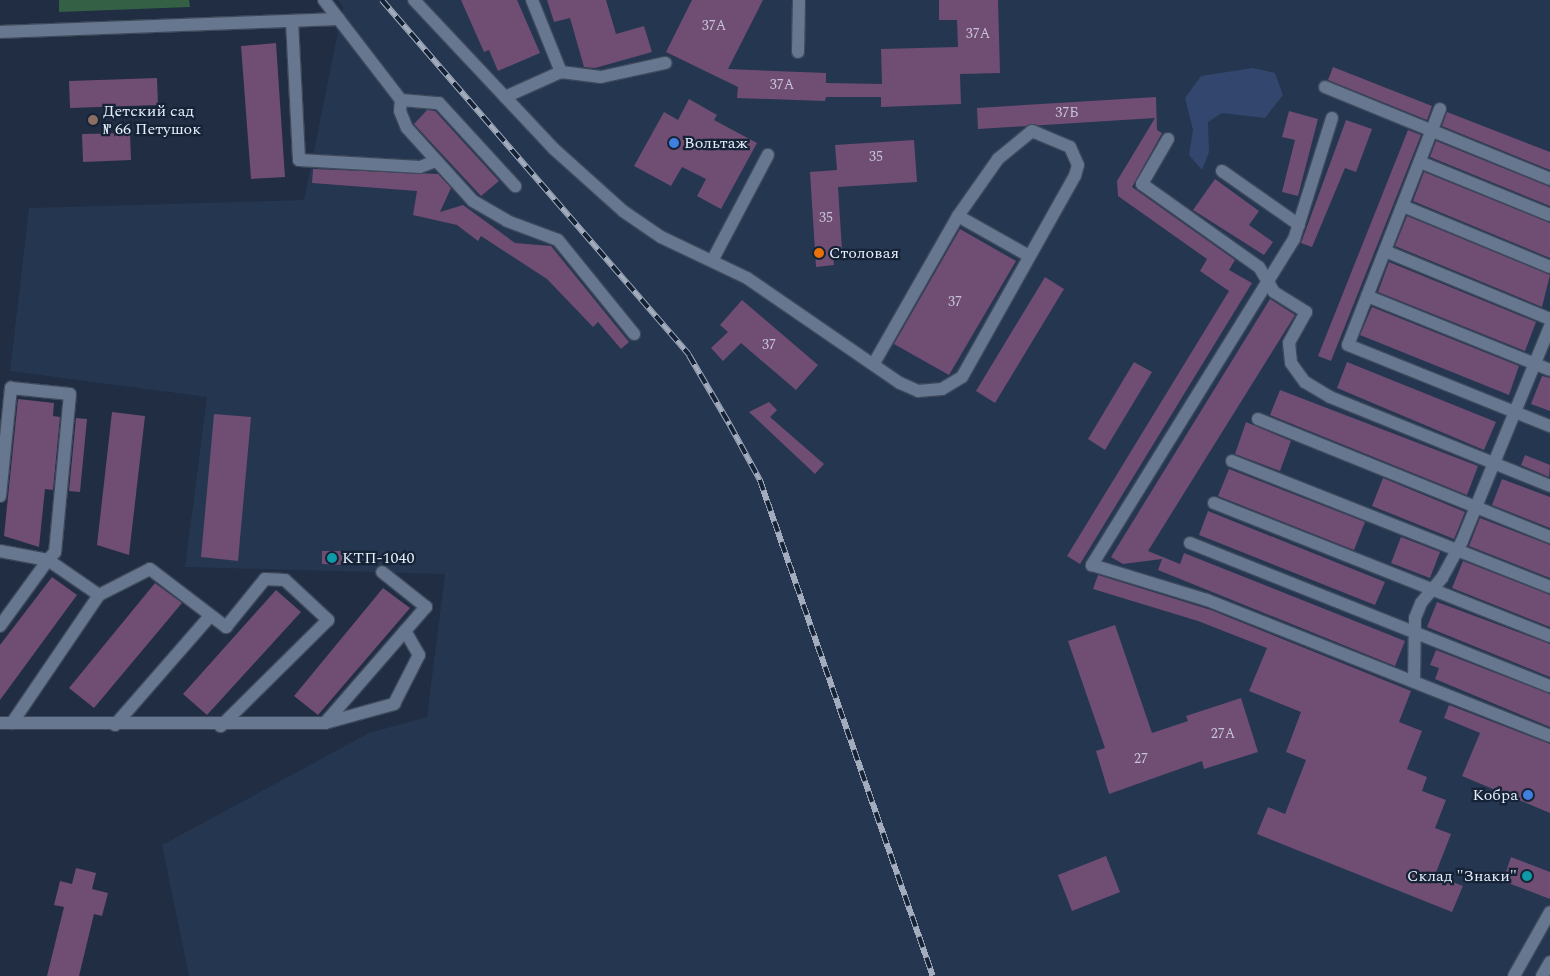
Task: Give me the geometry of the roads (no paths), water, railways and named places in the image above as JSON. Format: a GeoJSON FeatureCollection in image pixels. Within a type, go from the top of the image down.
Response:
{"type":"FeatureCollection","features":[{"type":"Feature","properties":{"kind":"street"},"geometry":{"type":"LineString","coordinates":[[324,0],[401,100],[400,111],[407,128],[473,202],[507,221],[558,240],[634,334]]}},
{"type":"Feature","properties":{"kind":"street"},"geometry":{"type":"LineString","coordinates":[[414,0],[554,149],[623,211],[661,237],[747,278],[874,364],[918,391],[942,389],[962,377],[1075,176],[1076,157],[1062,140],[1032,131],[1022,136],[998,159],[958,216],[874,364]]}},
{"type":"Feature","properties":{"kind":"street"},"geometry":{"type":"LineString","coordinates":[[532,0],[561,72]]}},
{"type":"Feature","properties":{"kind":"street"},"geometry":{"type":"LineString","coordinates":[[798,52],[799,0]]}},
{"type":"Feature","properties":{"kind":"street"},"geometry":{"type":"LineString","coordinates":[[0,32],[339,19]]}},
{"type":"Feature","properties":{"kind":"street"},"geometry":{"type":"LineString","coordinates":[[292,21],[300,160],[420,167],[436,161]]}},
{"type":"Feature","properties":{"kind":"street"},"geometry":{"type":"LineString","coordinates":[[505,97],[561,72],[601,77],[665,63]]}},
{"type":"Feature","properties":{"kind":"street"},"geometry":{"type":"LineString","coordinates":[[1326,87],[1550,178]]}},
{"type":"Feature","properties":{"kind":"street"},"geometry":{"type":"LineString","coordinates":[[401,100],[439,103],[515,186]]}},
{"type":"Feature","properties":{"kind":"street"},"geometry":{"type":"LineString","coordinates":[[1440,110],[1348,345],[1550,426]]}},
{"type":"Feature","properties":{"kind":"street"},"geometry":{"type":"LineString","coordinates":[[1332,118],[1299,225],[1267,282],[1092,565],[1207,600],[1550,736]]}},
{"type":"Feature","properties":{"kind":"street"},"geometry":{"type":"LineString","coordinates":[[1168,139],[1142,184],[1259,267],[1274,292],[1306,312],[1289,344],[1291,363],[1305,382],[1330,397],[1550,486]]}},
{"type":"Feature","properties":{"kind":"street"},"geometry":{"type":"LineString","coordinates":[[712,261],[768,155]]}},
{"type":"Feature","properties":{"kind":"street"},"geometry":{"type":"LineString","coordinates":[[1420,162],[1550,215]]}},
{"type":"Feature","properties":{"kind":"street"},"geometry":{"type":"LineString","coordinates":[[1222,171],[1299,225]]}},
{"type":"Feature","properties":{"kind":"street"},"geometry":{"type":"LineString","coordinates":[[1403,206],[1550,267]]}},
{"type":"Feature","properties":{"kind":"street"},"geometry":{"type":"LineString","coordinates":[[958,216],[1029,256]]}},
{"type":"Feature","properties":{"kind":"street"},"geometry":{"type":"LineString","coordinates":[[1385,251],[1550,318]]}},
{"type":"Feature","properties":{"kind":"street"},"geometry":{"type":"LineString","coordinates":[[1367,296],[1550,370]]}},
{"type":"Feature","properties":{"kind":"street"},"geometry":{"type":"LineString","coordinates":[[1414,682],[1418,610],[1456,550],[1476,507],[1492,463],[1550,326]]}},
{"type":"Feature","properties":{"kind":"street"},"geometry":{"type":"LineString","coordinates":[[0,496],[11,388],[70,394],[55,552],[0,626]]}},
{"type":"Feature","properties":{"kind":"street"},"geometry":{"type":"LineString","coordinates":[[1258,419],[1550,537]]}},
{"type":"Feature","properties":{"kind":"street"},"geometry":{"type":"LineString","coordinates":[[1232,461],[1550,587]]}},
{"type":"Feature","properties":{"kind":"street"},"geometry":{"type":"LineString","coordinates":[[1214,503],[1550,636]]}},
{"type":"Feature","properties":{"kind":"street"},"geometry":{"type":"LineString","coordinates":[[1190,543],[1550,686]]}},
{"type":"Feature","properties":{"kind":"street"},"geometry":{"type":"LineString","coordinates":[[0,551],[48,560],[99,596]]}},
{"type":"Feature","properties":{"kind":"street"},"geometry":{"type":"LineString","coordinates":[[6,723],[99,596],[150,569],[226,627],[265,579],[285,580],[328,620],[221,726]]}},
{"type":"Feature","properties":{"kind":"street"},"geometry":{"type":"LineString","coordinates":[[325,722],[426,607],[382,572]]}},
{"type":"Feature","properties":{"kind":"street"},"geometry":{"type":"LineString","coordinates":[[115,725],[210,616]]}},
{"type":"Feature","properties":{"kind":"street"},"geometry":{"type":"LineString","coordinates":[[6,723],[221,726],[325,722],[394,704],[419,655],[405,631]]}},
{"type":"Feature","properties":{"kind":"street"},"geometry":{"type":"LineString","coordinates":[[1514,976],[1550,912]]}},
{"type":"Feature","properties":{"kind":"street"},"geometry":{"type":"LineString","coordinates":[[1542,976],[1550,962]]}},
{"type":"Feature","properties":{"kind":"railway"},"geometry":{"type":"LineString","coordinates":[[382,0],[689,355],[730,425],[760,480],[933,976]]}},
{"type":"Feature","properties":{"kind":"place","name":"Детский сад № 66 Петушок"},"geometry":{"type":"Point","coordinates":[93,120]}},
{"type":"Feature","properties":{"kind":"place","name":"Вольтаж"},"geometry":{"type":"Point","coordinates":[674,143]}},
{"type":"Feature","properties":{"kind":"place","name":"Столовая"},"geometry":{"type":"Point","coordinates":[819,253]}},
{"type":"Feature","properties":{"kind":"place","name":"КТП-1040"},"geometry":{"type":"Point","coordinates":[332,558]}},
{"type":"Feature","properties":{"kind":"place","name":"Кобра"},"geometry":{"type":"Point","coordinates":[1528,795]}},
{"type":"Feature","properties":{"kind":"place","name":"Склад \"Знаки\""},"geometry":{"type":"Point","coordinates":[1527,876]}}]}
